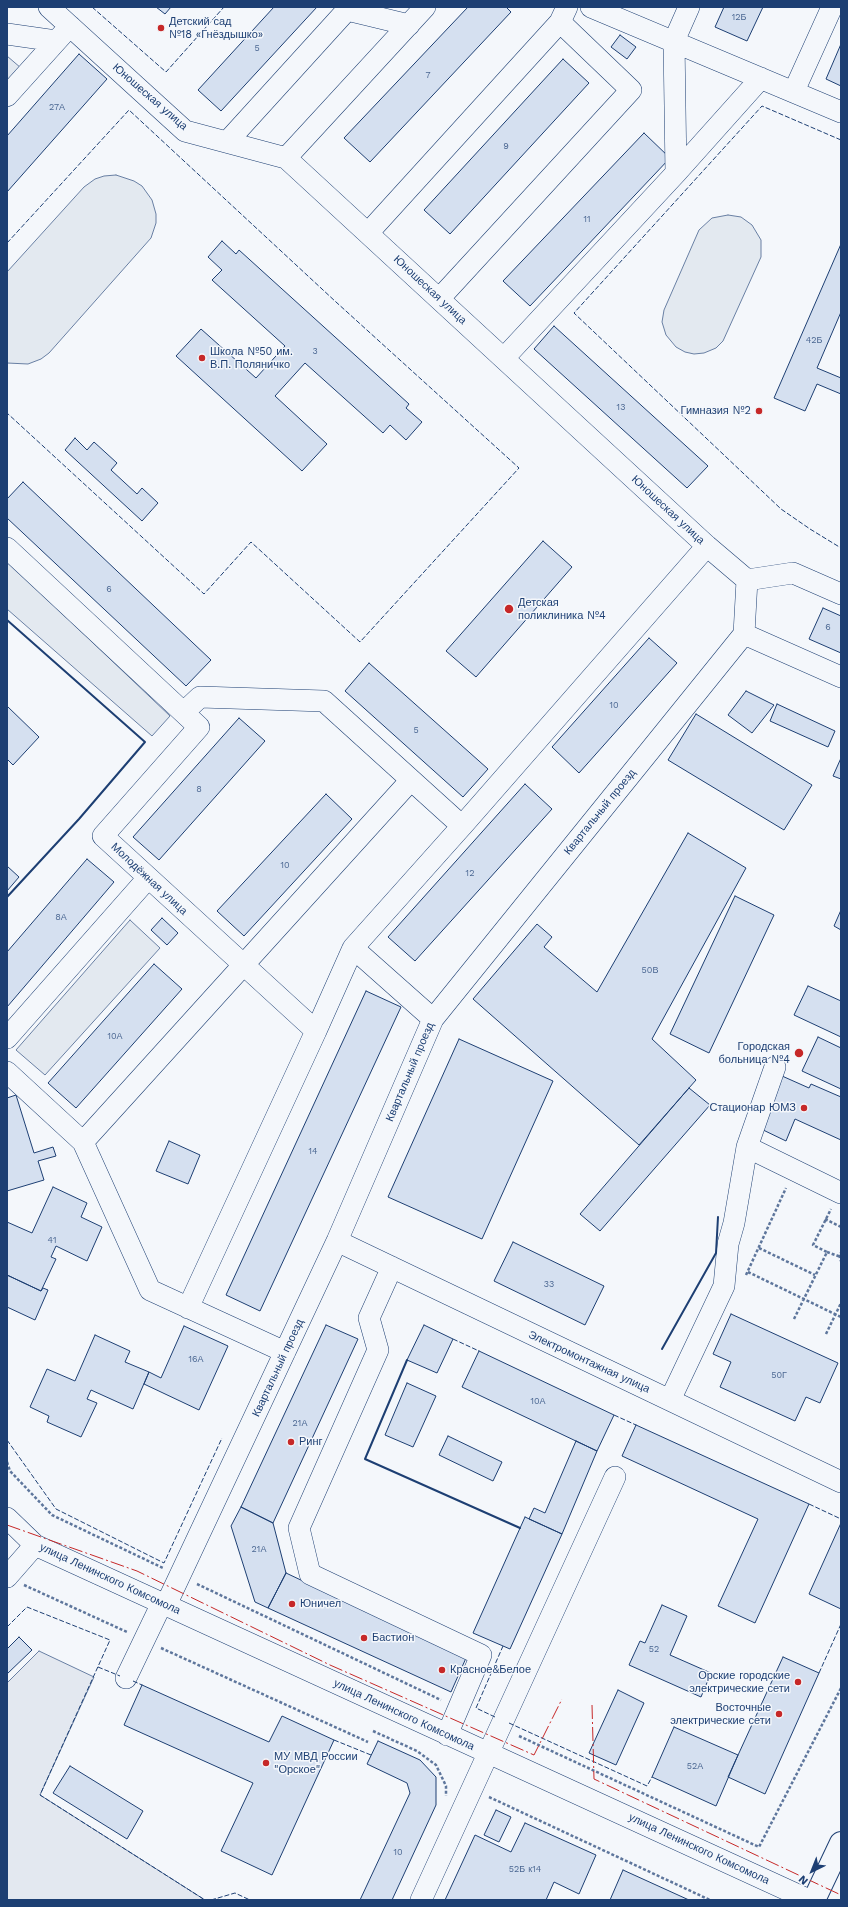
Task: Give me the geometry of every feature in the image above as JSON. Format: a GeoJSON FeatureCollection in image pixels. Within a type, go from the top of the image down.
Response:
{"type":"FeatureCollection","features":[{"type":"Feature","properties":{"kind":"main road"},"geometry":{"type":"LineString","coordinates":[[814,1900],[841,1843]]}},
{"type":"Feature","properties":{"kind":"street","name":"Юношеская улица"},"geometry":{"type":"LineString","coordinates":[[49,7],[63,34],[185,131],[286,158],[707,546],[747,580]]}},
{"type":"Feature","properties":{"kind":"street"},"geometry":{"type":"LineString","coordinates":[[286,158],[425,7]]}},
{"type":"Feature","properties":{"kind":"street"},"geometry":{"type":"LineString","coordinates":[[591,7],[841,112]]}},
{"type":"Feature","properties":{"kind":"street"},"geometry":{"type":"LineString","coordinates":[[676,172],[674,41],[689,7]]}},
{"type":"Feature","properties":{"kind":"street"},"geometry":{"type":"LineString","coordinates":[[794,91],[832,7]]}},
{"type":"Feature","properties":{"kind":"street"},"geometry":{"type":"LineString","coordinates":[[227,142],[346,9],[409,25]]}},
{"type":"Feature","properties":{"kind":"street"},"geometry":{"type":"LineString","coordinates":[[368,233],[563,14],[631,90],[439,299]]}},
{"type":"Feature","properties":{"kind":"street"},"geometry":{"type":"LineString","coordinates":[[7,34],[63,34]]}},
{"type":"Feature","properties":{"kind":"street"},"geometry":{"type":"LineString","coordinates":[[7,96],[63,34]]}},
{"type":"Feature","properties":{"kind":"street"},"geometry":{"type":"LineString","coordinates":[[504,358],[761,78]]}},
{"type":"Feature","properties":{"kind":"street"},"geometry":{"type":"LineString","coordinates":[[188,1308],[316,1032],[353,948],[707,546]]}},
{"type":"Feature","properties":{"kind":"street","name":"Молодёжная улица"},"geometry":{"type":"LineString","coordinates":[[7,548],[199,727],[102,836],[316,1032]]}},
{"type":"Feature","properties":{"kind":"street"},"geometry":{"type":"LineString","coordinates":[[841,594],[793,573],[747,580],[744,634],[841,677]]}},
{"type":"Feature","properties":{"kind":"street","name":"Квартальный проезд"},"geometry":{"type":"LineString","coordinates":[[126,1678],[180,1576],[337,1241],[433,1019],[744,634]]}},
{"type":"Feature","properties":{"kind":"street"},"geometry":{"type":"LineString","coordinates":[[184,712],[200,697],[324,701],[462,826]]}},
{"type":"Feature","properties":{"kind":"street"},"geometry":{"type":"LineString","coordinates":[[83,1142],[411,780]]}},
{"type":"Feature","properties":{"kind":"street"},"geometry":{"type":"LineString","coordinates":[[7,1038],[148,878]]}},
{"type":"Feature","properties":{"kind":"street"},"geometry":{"type":"LineString","coordinates":[[353,948],[433,1019]]}},
{"type":"Feature","properties":{"kind":"street"},"geometry":{"type":"LineString","coordinates":[[670,1400],[724,1286],[728,1244],[734,1223],[747,1148],[775,1067]]}},
{"type":"Feature","properties":{"kind":"street"},"geometry":{"type":"LineString","coordinates":[[7,1072],[83,1142],[150,1290],[285,1352]]}},
{"type":"Feature","properties":{"kind":"street"},"geometry":{"type":"LineString","coordinates":[[747,1148],[840,1192]]}},
{"type":"Feature","properties":{"kind":"street","name":"Электромонтажная улица"},"geometry":{"type":"LineString","coordinates":[[337,1241],[841,1482]]}},
{"type":"Feature","properties":{"kind":"street"},"geometry":{"type":"LineString","coordinates":[[392,1268],[369,1318],[378,1350],[299,1528],[310,1574],[481,1655],[447,1734]]}},
{"type":"Feature","properties":{"kind":"street"},"geometry":{"type":"LineString","coordinates":[[421,1900],[499,1727],[615,1477]]}},
{"type":"Feature","properties":{"kind":"street","name":"улица Ленинского Комсомола"},"geometry":{"type":"LineString","coordinates":[[7,1518],[35,1544],[809,1900]]}},
{"type":"Feature","properties":{"kind":"street"},"geometry":{"type":"LineString","coordinates":[[14,1580],[35,1544]]}},
{"type":"Feature","properties":{"kind":"path"},"geometry":{"type":"LineString","coordinates":[[744,1279],[794,1170]]}},
{"type":"Feature","properties":{"kind":"path"},"geometry":{"type":"LineString","coordinates":[[840,1192],[813,1245],[827,1252],[840,1254],[841,1261]]}},
{"type":"Feature","properties":{"kind":"path"},"geometry":{"type":"LineString","coordinates":[[825,1219],[841,1227]]}},
{"type":"Feature","properties":{"kind":"path"},"geometry":{"type":"LineString","coordinates":[[759,1248],[815,1275]]}},
{"type":"Feature","properties":{"kind":"path"},"geometry":{"type":"LineString","coordinates":[[794,1319],[827,1252]]}},
{"type":"Feature","properties":{"kind":"path"},"geometry":{"type":"LineString","coordinates":[[748,1272],[803,1300],[841,1317]]}},
{"type":"Feature","properties":{"kind":"path"},"geometry":{"type":"LineString","coordinates":[[826,1334],[841,1303]]}},
{"type":"Feature","properties":{"kind":"path"},"geometry":{"type":"LineString","coordinates":[[7,1462],[10,1470],[52,1515],[459,1708]]}},
{"type":"Feature","properties":{"kind":"path"},"geometry":{"type":"LineString","coordinates":[[14,1580],[368,1742]]}},
{"type":"Feature","properties":{"kind":"path"},"geometry":{"type":"LineString","coordinates":[[499,1727],[759,1847],[841,1688]]}},
{"type":"Feature","properties":{"kind":"path"},"geometry":{"type":"LineString","coordinates":[[373,1731],[417,1751],[436,1764],[446,1786],[446,1800]]}},
{"type":"Feature","properties":{"kind":"path"},"geometry":{"type":"LineString","coordinates":[[471,1789],[710,1900]]}},
{"type":"Feature","properties":{"kind":"shaded area"},"geometry":{"type":"Polygon","coordinates":[[[7,56],[21,68],[7,83],[7,56]]]}},
{"type":"Feature","properties":{"kind":"shaded area"},"geometry":{"type":"Polygon","coordinates":[[[116,175],[134,181],[142,186],[152,200],[156,214],[156,223],[151,238],[49,353],[41,359],[28,364],[7,363],[7,272],[84,187],[95,179],[104,176],[116,175]]]}},
{"type":"Feature","properties":{"kind":"shaded area"},"geometry":{"type":"Polygon","coordinates":[[[728,215],[741,217],[752,225],[761,240],[761,257],[723,341],[716,348],[704,353],[694,354],[685,352],[676,347],[666,335],[662,322],[664,310],[699,230],[712,218],[728,215]]]}},
{"type":"Feature","properties":{"kind":"shaded area"},"geometry":{"type":"Polygon","coordinates":[[[7,561],[170,716],[152,736],[7,609],[7,561]]]}},
{"type":"Feature","properties":{"kind":"shaded area"},"geometry":{"type":"Polygon","coordinates":[[[130,920],[160,948],[45,1075],[16,1050],[130,920]]]}},
{"type":"Feature","properties":{"kind":"shaded area"},"geometry":{"type":"Polygon","coordinates":[[[39,1651],[94,1677],[40,1795],[205,1900],[7,1900],[7,1683],[39,1651]]]}},
{"type":"Feature","properties":{"kind":"building"},"geometry":{"type":"Polygon","coordinates":[[[156,7],[171,7],[165,14],[156,7]]]}},
{"type":"Feature","properties":{"kind":"building"},"geometry":{"type":"Polygon","coordinates":[[[274,7],[317,7],[221,111],[198,90],[274,7]]]}},
{"type":"Feature","properties":{"kind":"building"},"geometry":{"type":"Polygon","coordinates":[[[468,7],[506,7],[511,12],[370,162],[344,138],[468,7]]]}},
{"type":"Feature","properties":{"kind":"building"},"geometry":{"type":"Polygon","coordinates":[[[724,7],[763,7],[747,41],[715,27],[724,7]]]}},
{"type":"Feature","properties":{"kind":"building"},"geometry":{"type":"Polygon","coordinates":[[[620,35],[636,47],[627,59],[611,47],[620,35]]]}},
{"type":"Feature","properties":{"kind":"building"},"geometry":{"type":"Polygon","coordinates":[[[841,44],[841,86],[826,79],[841,44]]]}},
{"type":"Feature","properties":{"kind":"building"},"geometry":{"type":"Polygon","coordinates":[[[79,54],[107,79],[7,192],[7,136],[79,54]]]}},
{"type":"Feature","properties":{"kind":"building"},"geometry":{"type":"Polygon","coordinates":[[[563,59],[589,83],[450,234],[424,210],[563,59]]]}},
{"type":"Feature","properties":{"kind":"building"},"geometry":{"type":"Polygon","coordinates":[[[644,133],[670,158],[530,306],[503,281],[644,133]]]}},
{"type":"Feature","properties":{"kind":"building"},"geometry":{"type":"Polygon","coordinates":[[[222,241],[236,254],[239,250],[409,404],[406,408],[422,422],[406,440],[390,425],[383,433],[305,363],[275,396],[327,444],[302,471],[176,356],[201,329],[256,378],[285,346],[212,280],[222,270],[208,257],[222,241]]]}},
{"type":"Feature","properties":{"kind":"building"},"geometry":{"type":"Polygon","coordinates":[[[841,244],[841,312],[817,368],[841,378],[841,394],[817,384],[805,411],[774,398],[841,244]]]}},
{"type":"Feature","properties":{"kind":"building"},"geometry":{"type":"Polygon","coordinates":[[[554,326],[708,466],[687,488],[534,349],[554,326]]]}},
{"type":"Feature","properties":{"kind":"building"},"geometry":{"type":"Polygon","coordinates":[[[75,438],[87,450],[94,442],[117,463],[111,470],[137,494],[142,488],[158,503],[142,521],[65,450],[75,438]]]}},
{"type":"Feature","properties":{"kind":"building"},"geometry":{"type":"Polygon","coordinates":[[[23,482],[211,660],[186,686],[7,518],[7,499],[23,482]]]}},
{"type":"Feature","properties":{"kind":"building","name":"Детская поликлиника №4"},"geometry":{"type":"Polygon","coordinates":[[[543,541],[572,567],[476,677],[446,651],[543,541]]]}},
{"type":"Feature","properties":{"kind":"building"},"geometry":{"type":"Polygon","coordinates":[[[823,608],[841,616],[841,653],[809,639],[823,608]]]}},
{"type":"Feature","properties":{"kind":"building"},"geometry":{"type":"Polygon","coordinates":[[[649,638],[677,663],[579,773],[552,747],[649,638]]]}},
{"type":"Feature","properties":{"kind":"building"},"geometry":{"type":"Polygon","coordinates":[[[369,663],[488,769],[463,797],[345,691],[369,663]]]}},
{"type":"Feature","properties":{"kind":"building"},"geometry":{"type":"Polygon","coordinates":[[[746,691],[774,705],[752,733],[728,715],[746,691]]]}},
{"type":"Feature","properties":{"kind":"building"},"geometry":{"type":"Polygon","coordinates":[[[777,704],[835,731],[828,747],[770,721],[777,704]]]}},
{"type":"Feature","properties":{"kind":"building"},"geometry":{"type":"Polygon","coordinates":[[[7,706],[39,737],[13,765],[7,759],[7,706]]]}},
{"type":"Feature","properties":{"kind":"building"},"geometry":{"type":"Polygon","coordinates":[[[696,714],[812,785],[784,830],[668,760],[696,714]]]}},
{"type":"Feature","properties":{"kind":"building"},"geometry":{"type":"Polygon","coordinates":[[[239,718],[265,741],[159,860],[133,837],[239,718]]]}},
{"type":"Feature","properties":{"kind":"building"},"geometry":{"type":"Polygon","coordinates":[[[841,758],[841,779],[833,776],[841,758]]]}},
{"type":"Feature","properties":{"kind":"building"},"geometry":{"type":"Polygon","coordinates":[[[525,784],[552,809],[415,961],[388,937],[525,784]]]}},
{"type":"Feature","properties":{"kind":"building"},"geometry":{"type":"Polygon","coordinates":[[[326,794],[352,819],[244,936],[217,911],[326,794]]]}},
{"type":"Feature","properties":{"kind":"building"},"geometry":{"type":"Polygon","coordinates":[[[688,833],[746,868],[652,1039],[696,1080],[639,1145],[473,999],[537,924],[552,937],[544,947],[597,992],[688,833]]]}},
{"type":"Feature","properties":{"kind":"building"},"geometry":{"type":"Polygon","coordinates":[[[87,859],[114,882],[7,1007],[7,952],[87,859]]]}},
{"type":"Feature","properties":{"kind":"building"},"geometry":{"type":"Polygon","coordinates":[[[7,866],[19,877],[7,891],[7,866]]]}},
{"type":"Feature","properties":{"kind":"building"},"geometry":{"type":"Polygon","coordinates":[[[735,896],[774,915],[709,1053],[670,1034],[735,896]]]}},
{"type":"Feature","properties":{"kind":"building"},"geometry":{"type":"Polygon","coordinates":[[[841,910],[841,930],[834,926],[841,910]]]}},
{"type":"Feature","properties":{"kind":"building"},"geometry":{"type":"Polygon","coordinates":[[[162,918],[178,933],[167,945],[151,930],[162,918]]]}},
{"type":"Feature","properties":{"kind":"building"},"geometry":{"type":"Polygon","coordinates":[[[154,964],[182,989],[76,1108],[48,1083],[154,964]]]}},
{"type":"Feature","properties":{"kind":"building"},"geometry":{"type":"Polygon","coordinates":[[[808,986],[841,1001],[841,1037],[794,1015],[808,986]]]}},
{"type":"Feature","properties":{"kind":"building"},"geometry":{"type":"Polygon","coordinates":[[[366,991],[401,1007],[260,1311],[226,1295],[366,991]]]}},
{"type":"Feature","properties":{"kind":"building"},"geometry":{"type":"Polygon","coordinates":[[[818,1037],[841,1048],[841,1089],[802,1071],[818,1037]]]}},
{"type":"Feature","properties":{"kind":"building"},"geometry":{"type":"Polygon","coordinates":[[[459,1039],[553,1081],[482,1239],[388,1197],[459,1039]]]}},
{"type":"Feature","properties":{"kind":"building","name":"Стационар ЮМЗ"},"geometry":{"type":"Polygon","coordinates":[[[782,1076],[809,1088],[811,1084],[841,1097],[841,1140],[795,1119],[786,1141],[759,1128],[782,1076]]]}},
{"type":"Feature","properties":{"kind":"building"},"geometry":{"type":"Polygon","coordinates":[[[689,1088],[710,1105],[600,1231],[580,1214],[689,1088]]]}},
{"type":"Feature","properties":{"kind":"building"},"geometry":{"type":"Polygon","coordinates":[[[16,1095],[34,1153],[53,1147],[56,1156],[38,1161],[44,1180],[7,1191],[7,1098],[16,1095]]]}},
{"type":"Feature","properties":{"kind":"building"},"geometry":{"type":"Polygon","coordinates":[[[169,1141],[200,1155],[188,1184],[156,1171],[169,1141]]]}},
{"type":"Feature","properties":{"kind":"building"},"geometry":{"type":"Polygon","coordinates":[[[53,1187],[87,1203],[81,1217],[102,1227],[87,1261],[56,1246],[51,1257],[56,1259],[41,1291],[7,1275],[7,1222],[32,1233],[53,1187]]]}},
{"type":"Feature","properties":{"kind":"building"},"geometry":{"type":"Polygon","coordinates":[[[513,1242],[604,1286],[585,1325],[494,1281],[513,1242]]]}},
{"type":"Feature","properties":{"kind":"building"},"geometry":{"type":"Polygon","coordinates":[[[7,1275],[41,1291],[43,1288],[48,1290],[35,1320],[7,1307],[7,1275]]]}},
{"type":"Feature","properties":{"kind":"building"},"geometry":{"type":"Polygon","coordinates":[[[731,1314],[838,1363],[820,1403],[806,1397],[795,1421],[720,1387],[731,1362],[713,1354],[731,1314]]]}},
{"type":"Feature","properties":{"kind":"building"},"geometry":{"type":"Polygon","coordinates":[[[326,1325],[358,1339],[273,1523],[241,1507],[326,1325]]]}},
{"type":"Feature","properties":{"kind":"building"},"geometry":{"type":"Polygon","coordinates":[[[424,1325],[453,1339],[437,1373],[407,1360],[424,1325]]]}},
{"type":"Feature","properties":{"kind":"building"},"geometry":{"type":"Polygon","coordinates":[[[184,1326],[228,1346],[199,1410],[144,1384],[149,1372],[161,1378],[184,1326]]]}},
{"type":"Feature","properties":{"kind":"building"},"geometry":{"type":"Polygon","coordinates":[[[95,1335],[130,1351],[125,1362],[149,1372],[133,1409],[91,1390],[87,1399],[97,1403],[81,1437],[47,1422],[49,1416],[30,1407],[47,1369],[75,1381],[95,1335]]]}},
{"type":"Feature","properties":{"kind":"building"},"geometry":{"type":"Polygon","coordinates":[[[479,1351],[614,1415],[597,1451],[462,1387],[479,1351]]]}},
{"type":"Feature","properties":{"kind":"building"},"geometry":{"type":"Polygon","coordinates":[[[407,1383],[436,1396],[413,1447],[385,1435],[407,1383]]]}},
{"type":"Feature","properties":{"kind":"building"},"geometry":{"type":"Polygon","coordinates":[[[636,1425],[809,1504],[755,1623],[718,1606],[758,1519],[622,1456],[636,1425]]]}},
{"type":"Feature","properties":{"kind":"building"},"geometry":{"type":"Polygon","coordinates":[[[448,1436],[502,1462],[493,1481],[439,1455],[448,1436]]]}},
{"type":"Feature","properties":{"kind":"building"},"geometry":{"type":"Polygon","coordinates":[[[576,1441],[597,1451],[562,1534],[529,1519],[534,1508],[545,1513],[576,1441]]]}},
{"type":"Feature","properties":{"kind":"building"},"geometry":{"type":"Polygon","coordinates":[[[241,1507],[273,1523],[286,1573],[268,1608],[255,1602],[231,1526],[241,1507]]]}},
{"type":"Feature","properties":{"kind":"building"},"geometry":{"type":"Polygon","coordinates":[[[525,1517],[562,1534],[510,1649],[473,1633],[525,1517]]]}},
{"type":"Feature","properties":{"kind":"building"},"geometry":{"type":"Polygon","coordinates":[[[841,1523],[841,1609],[809,1594],[841,1523]]]}},
{"type":"Feature","properties":{"kind":"building"},"geometry":{"type":"Polygon","coordinates":[[[286,1573],[466,1658],[451,1692],[268,1608],[286,1573]]]}},
{"type":"Feature","properties":{"kind":"building"},"geometry":{"type":"Polygon","coordinates":[[[662,1605],[687,1616],[670,1655],[711,1673],[701,1697],[629,1665],[640,1641],[645,1643],[662,1605]]]}},
{"type":"Feature","properties":{"kind":"building"},"geometry":{"type":"Polygon","coordinates":[[[19,1637],[32,1650],[7,1674],[7,1649],[19,1637]]]}},
{"type":"Feature","properties":{"kind":"building","name":"Восточные электрические сети"},"geometry":{"type":"Polygon","coordinates":[[[783,1657],[819,1673],[765,1794],[728,1777],[783,1657]]]}},
{"type":"Feature","properties":{"kind":"building","name":"МУ МВД России \"Орское\""},"geometry":{"type":"Polygon","coordinates":[[[142,1685],[269,1742],[282,1716],[334,1740],[272,1875],[221,1851],[253,1783],[124,1725],[142,1685]]]}},
{"type":"Feature","properties":{"kind":"building"},"geometry":{"type":"Polygon","coordinates":[[[618,1690],[644,1703],[616,1765],[589,1753],[618,1690]]]}},
{"type":"Feature","properties":{"kind":"building"},"geometry":{"type":"Polygon","coordinates":[[[674,1727],[738,1755],[716,1806],[652,1777],[674,1727]]]}},
{"type":"Feature","properties":{"kind":"building"},"geometry":{"type":"Polygon","coordinates":[[[378,1741],[420,1760],[436,1777],[436,1805],[392,1900],[360,1900],[410,1793],[407,1783],[367,1764],[378,1741]]]}},
{"type":"Feature","properties":{"kind":"building"},"geometry":{"type":"Polygon","coordinates":[[[70,1766],[143,1811],[127,1839],[53,1793],[70,1766]]]}},
{"type":"Feature","properties":{"kind":"building"},"geometry":{"type":"Polygon","coordinates":[[[496,1810],[511,1817],[499,1842],[484,1835],[496,1810]]]}},
{"type":"Feature","properties":{"kind":"building"},"geometry":{"type":"Polygon","coordinates":[[[525,1823],[596,1855],[579,1894],[554,1882],[546,1900],[445,1900],[475,1835],[511,1852],[525,1823]]]}},
{"type":"Feature","properties":{"kind":"building"},"geometry":{"type":"Polygon","coordinates":[[[623,1870],[689,1900],[610,1900],[623,1870]]]}},
{"type":"Feature","properties":{"kind":"fence"},"geometry":{"type":"LineString","coordinates":[[92,7],[166,72],[224,7]]}},
{"type":"Feature","properties":{"kind":"fence"},"geometry":{"type":"LineString","coordinates":[[841,140],[762,106],[574,313],[781,509],[841,548]]}},
{"type":"Feature","properties":{"kind":"fence"},"geometry":{"type":"LineString","coordinates":[[7,243],[129,110],[336,302],[519,468],[360,642],[251,542],[204,594],[7,413]]}},
{"type":"Feature","properties":{"kind":"fence"},"geometry":{"type":"LineString","coordinates":[[453,1339],[479,1351]]}},
{"type":"Feature","properties":{"kind":"fence"},"geometry":{"type":"LineString","coordinates":[[614,1415],[636,1425]]}},
{"type":"Feature","properties":{"kind":"fence"},"geometry":{"type":"LineString","coordinates":[[7,1440],[56,1509],[164,1563],[222,1438]]}},
{"type":"Feature","properties":{"kind":"fence"},"geometry":{"type":"LineString","coordinates":[[809,1504],[841,1519]]}},
{"type":"Feature","properties":{"kind":"fence"},"geometry":{"type":"LineString","coordinates":[[7,1627],[27,1607],[110,1640],[40,1795],[205,1900]]}},
{"type":"Feature","properties":{"kind":"fence"},"geometry":{"type":"LineString","coordinates":[[819,1673],[841,1624]]}},
{"type":"Feature","properties":{"kind":"fence"},"geometry":{"type":"LineString","coordinates":[[495,1717],[476,1708],[503,1646]]}},
{"type":"Feature","properties":{"kind":"fence"},"geometry":{"type":"LineString","coordinates":[[98,1667],[120,1676]]}},
{"type":"Feature","properties":{"kind":"fence"},"geometry":{"type":"LineString","coordinates":[[133,1681],[142,1685]]}},
{"type":"Feature","properties":{"kind":"fence"},"geometry":{"type":"LineString","coordinates":[[509,1723],[647,1786],[652,1777]]}},
{"type":"Feature","properties":{"kind":"fence"},"geometry":{"type":"LineString","coordinates":[[334,1740],[371,1755]]}},
{"type":"Feature","properties":{"kind":"fence"},"geometry":{"type":"LineString","coordinates":[[211,1900],[235,1893],[250,1900]]}},
{"type":"Feature","properties":{"kind":"wall"},"geometry":{"type":"LineString","coordinates":[[7,620],[145,742],[79,819],[7,897]]}},
{"type":"Feature","properties":{"kind":"wall"},"geometry":{"type":"LineString","coordinates":[[662,1349],[716,1253],[718,1217]]}},
{"type":"Feature","properties":{"kind":"wall"},"geometry":{"type":"LineString","coordinates":[[407,1360],[365,1459],[520,1528]]}},
{"type":"Feature","properties":{"kind":"power"},"geometry":{"type":"LineString","coordinates":[[7,1525],[137,1571],[330,1665],[534,1755],[562,1699]]}},
{"type":"Feature","properties":{"kind":"power"},"geometry":{"type":"LineString","coordinates":[[592,1705],[594,1779],[841,1895]]}},
{"type":"Feature","properties":{"kind":"place","name":"Детский сад №18 «Гнёздышко»"},"geometry":{"type":"Point","coordinates":[161,28]}},
{"type":"Feature","properties":{"kind":"place","name":"Школа №50 им. В.П. Поляничко"},"geometry":{"type":"Point","coordinates":[202,358]}},
{"type":"Feature","properties":{"kind":"place","name":"Гимназия №2"},"geometry":{"type":"Point","coordinates":[759,411]}},
{"type":"Feature","properties":{"kind":"place","name":"Детская поликлиника №4"},"geometry":{"type":"Point","coordinates":[509,609]}},
{"type":"Feature","properties":{"kind":"place","name":"Городская больница №4"},"geometry":{"type":"Point","coordinates":[799,1053]}},
{"type":"Feature","properties":{"kind":"place","name":"Стационар ЮМЗ"},"geometry":{"type":"Point","coordinates":[804,1108]}},
{"type":"Feature","properties":{"kind":"place","name":"Ринг"},"geometry":{"type":"Point","coordinates":[291,1442]}},
{"type":"Feature","properties":{"kind":"place","name":"Юничел"},"geometry":{"type":"Point","coordinates":[292,1604]}},
{"type":"Feature","properties":{"kind":"place","name":"Бастион"},"geometry":{"type":"Point","coordinates":[364,1638]}},
{"type":"Feature","properties":{"kind":"place","name":"Красное&Белое"},"geometry":{"type":"Point","coordinates":[442,1670]}},
{"type":"Feature","properties":{"kind":"place","name":"Орские городские электрические сети"},"geometry":{"type":"Point","coordinates":[798,1682]}},
{"type":"Feature","properties":{"kind":"place","name":"Восточные электрические сети"},"geometry":{"type":"Point","coordinates":[779,1714]}},
{"type":"Feature","properties":{"kind":"place","name":"МУ МВД России \"Орское\""},"geometry":{"type":"Point","coordinates":[266,1763]}}]}
